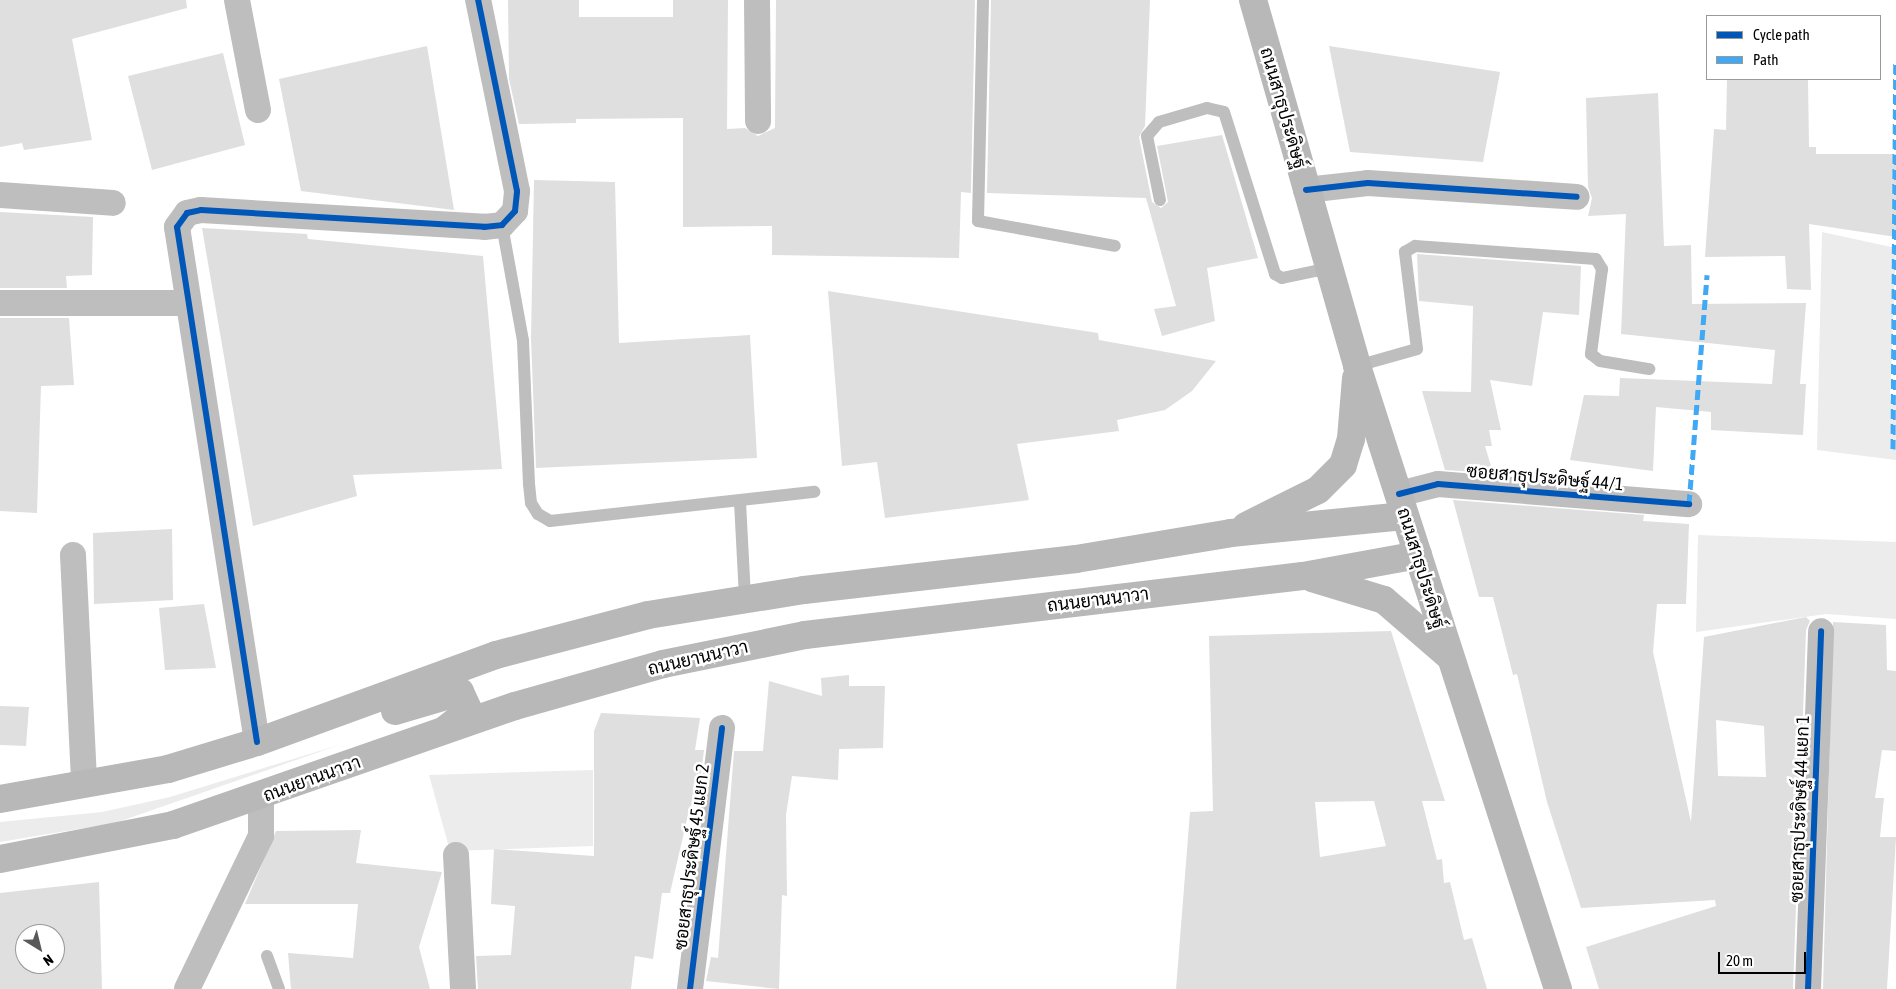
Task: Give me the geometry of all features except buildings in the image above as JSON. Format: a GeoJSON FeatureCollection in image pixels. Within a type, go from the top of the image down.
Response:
{"type":"FeatureCollection","features":[{"type":"Feature","properties":{"kind":"main road","name":"ถนนสาธุประดิษฐ์"},"geometry":{"type":"LineString","coordinates":[[1253,0],[1357,366],[1448,655],[1558,989]]}},
{"type":"Feature","properties":{"kind":"main road"},"geometry":{"type":"LineString","coordinates":[[1232,533],[1318,490],[1344,465],[1351,439],[1357,366]]}},
{"type":"Feature","properties":{"kind":"main road"},"geometry":{"type":"LineString","coordinates":[[0,799],[168,769],[257,742],[496,655],[648,615],[746,599],[1076,559],[1401,505]]}},
{"type":"Feature","properties":{"kind":"main road","name":"ถนนยานนาวา"},"geometry":{"type":"LineString","coordinates":[[0,859],[173,825],[261,798],[441,733],[663,664],[805,634],[1303,576],[1418,555]]}},
{"type":"Feature","properties":{"kind":"main road"},"geometry":{"type":"LineString","coordinates":[[1303,576],[1384,600],[1448,655]]}},
{"type":"Feature","properties":{"kind":"main road"},"geometry":{"type":"LineString","coordinates":[[342,712],[374,717],[460,692],[469,711],[441,733]]}},
{"type":"Feature","properties":{"kind":"street"},"geometry":{"type":"LineString","coordinates":[[237,0],[258,110]]}},
{"type":"Feature","properties":{"kind":"street"},"geometry":{"type":"LineString","coordinates":[[257,742],[177,227],[187,213],[502,225],[516,211],[517,191],[478,0]]}},
{"type":"Feature","properties":{"kind":"street"},"geometry":{"type":"LineString","coordinates":[[757,0],[758,121]]}},
{"type":"Feature","properties":{"kind":"street"},"geometry":{"type":"LineString","coordinates":[[1306,190],[1368,183],[1577,197]]}},
{"type":"Feature","properties":{"kind":"street"},"geometry":{"type":"LineString","coordinates":[[0,195],[112,203]]}},
{"type":"Feature","properties":{"kind":"street"},"geometry":{"type":"LineString","coordinates":[[0,303],[188,303]]}},
{"type":"Feature","properties":{"kind":"street","name":"ซอยสาธุประดิษฐ์ 44/1"},"geometry":{"type":"LineString","coordinates":[[1401,505],[1438,484],[1690,504]]}},
{"type":"Feature","properties":{"kind":"street"},"geometry":{"type":"LineString","coordinates":[[73,555],[84,784]]}},
{"type":"Feature","properties":{"kind":"street","name":"ซอยสาธุประดิษฐ์ 44 แยก 1"},"geometry":{"type":"LineString","coordinates":[[1808,989],[1821,631]]}},
{"type":"Feature","properties":{"kind":"street","name":"ซอยสาธุประดิษฐ์ 45 แยก 2"},"geometry":{"type":"LineString","coordinates":[[690,989],[722,728]]}},
{"type":"Feature","properties":{"kind":"street"},"geometry":{"type":"LineString","coordinates":[[187,989],[261,836],[261,798]]}},
{"type":"Feature","properties":{"kind":"street"},"geometry":{"type":"LineString","coordinates":[[456,855],[463,989]]}},
{"type":"Feature","properties":{"kind":"lane"},"geometry":{"type":"LineString","coordinates":[[983,0],[978,221],[1115,246]]}},
{"type":"Feature","properties":{"kind":"lane"},"geometry":{"type":"LineString","coordinates":[[1160,200],[1147,136],[1159,122],[1207,108],[1224,112],[1275,274],[1282,278],[1329,268]]}},
{"type":"Feature","properties":{"kind":"lane"},"geometry":{"type":"LineString","coordinates":[[502,225],[523,341],[530,503],[538,514],[550,521],[740,502],[814,492]]}},
{"type":"Feature","properties":{"kind":"lane"},"geometry":{"type":"LineString","coordinates":[[1357,366],[1417,349],[1405,252],[1415,246],[1596,259],[1602,269],[1591,354],[1600,361],[1649,369]]}},
{"type":"Feature","properties":{"kind":"lane"},"geometry":{"type":"LineString","coordinates":[[740,502],[746,599]]}},
{"type":"Feature","properties":{"kind":"lane"},"geometry":{"type":"LineString","coordinates":[[267,956],[279,989]]}},
{"type":"Feature","properties":{"kind":"shaded area"},"geometry":{"type":"Polygon","coordinates":[[[1822,232],[1896,248],[1890,400],[1896,402],[1896,460],[1817,450],[1822,232]]]}},
{"type":"Feature","properties":{"kind":"shaded area"},"geometry":{"type":"Polygon","coordinates":[[[1698,535],[1896,542],[1896,619],[1826,614],[1696,632],[1698,535]]]}},
{"type":"Feature","properties":{"kind":"shaded area"},"geometry":{"type":"Polygon","coordinates":[[[342,744],[115,823],[0,842],[0,822],[102,812],[170,797],[342,744]]]}},
{"type":"Feature","properties":{"kind":"shaded area"},"geometry":{"type":"Polygon","coordinates":[[[593,770],[593,846],[450,851],[429,775],[593,770]]]}},
{"type":"Feature","properties":{"kind":"marked path"},"geometry":{"type":"LineString","coordinates":[[1893,449],[1896,60]]}},
{"type":"Feature","properties":{"kind":"marked path"},"geometry":{"type":"LineString","coordinates":[[1689,504],[1707,275]]}},
{"type":"Feature","properties":{"kind":"cycle path"},"geometry":{"type":"LineString","coordinates":[[257,742],[177,227],[187,213],[201,210],[484,227],[502,225],[515,211],[517,191],[478,0]]}},
{"type":"Feature","properties":{"kind":"cycle path"},"geometry":{"type":"LineString","coordinates":[[1306,190],[1368,183],[1577,197]]}},
{"type":"Feature","properties":{"kind":"cycle path"},"geometry":{"type":"LineString","coordinates":[[1399,494],[1438,484],[1689,504]]}},
{"type":"Feature","properties":{"kind":"cycle path"},"geometry":{"type":"LineString","coordinates":[[1808,989],[1821,631]]}},
{"type":"Feature","properties":{"kind":"cycle path"},"geometry":{"type":"LineString","coordinates":[[690,989],[722,728]]}}]}
